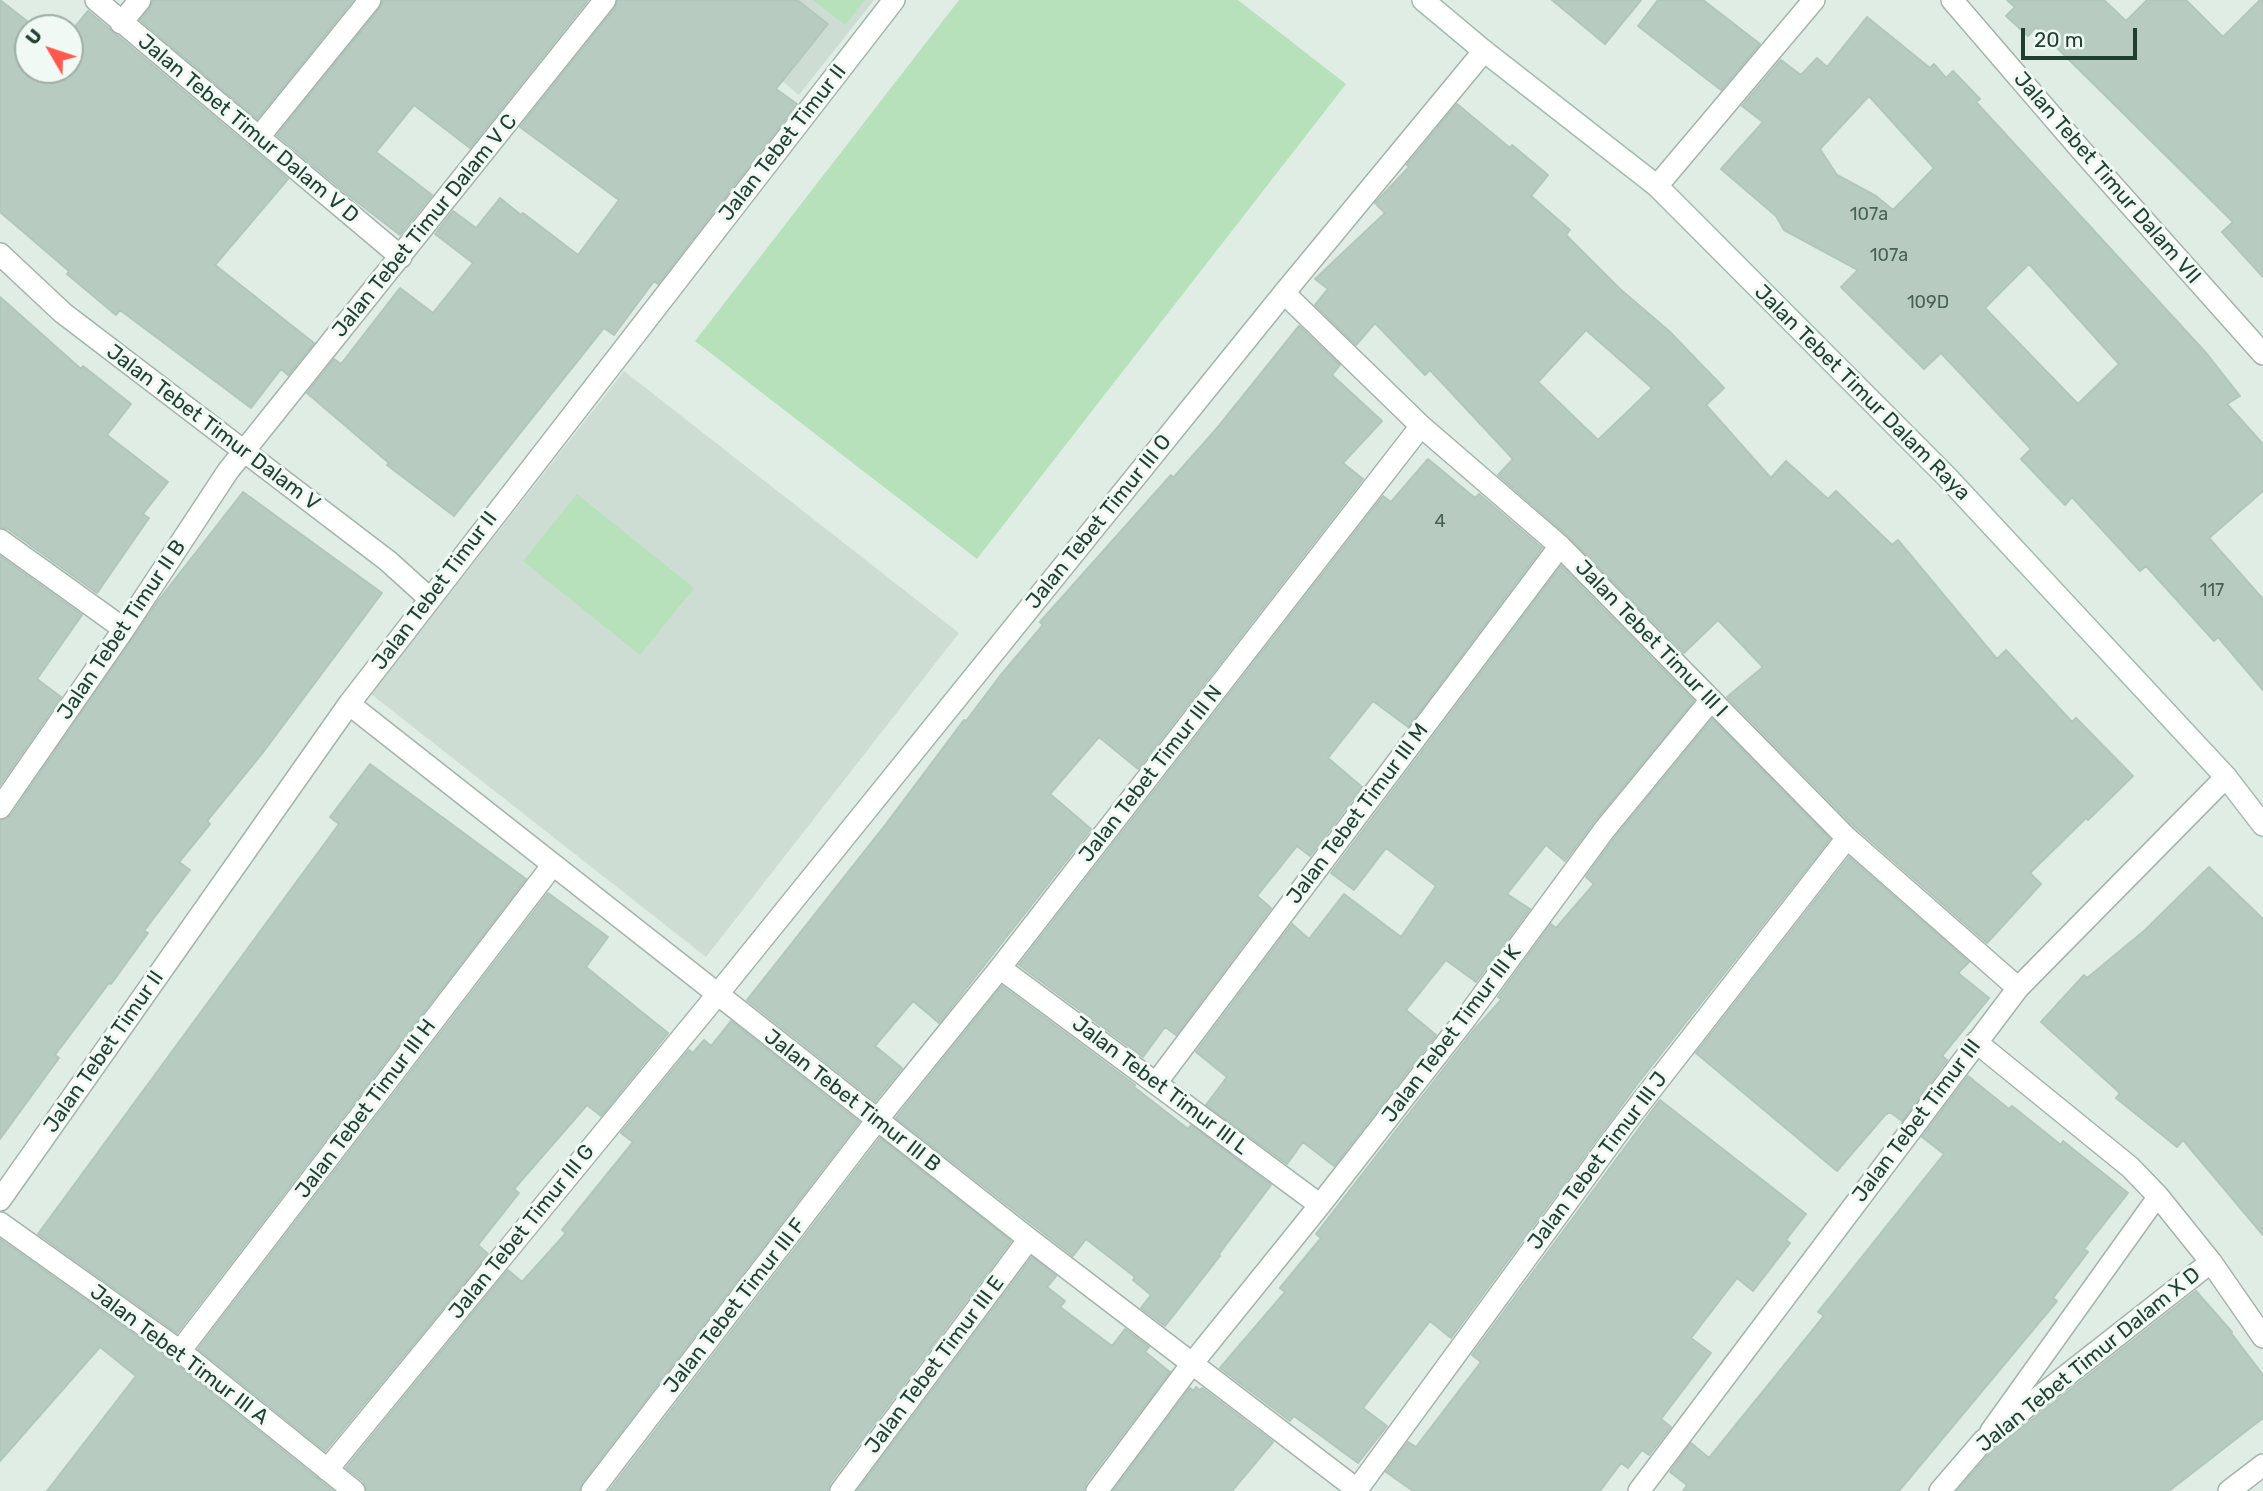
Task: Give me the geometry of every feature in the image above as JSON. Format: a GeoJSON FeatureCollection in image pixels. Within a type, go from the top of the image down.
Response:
{"type":"FeatureCollection","features":[{"type":"Feature","properties":{"kind":"street","name":"Jalan Tebet Timur Dalam V D"},"geometry":{"type":"LineString","coordinates":[[96,0],[401,257]]}},
{"type":"Feature","properties":{"kind":"street"},"geometry":{"type":"LineString","coordinates":[[121,23],[140,0]]}},
{"type":"Feature","properties":{"kind":"street"},"geometry":{"type":"LineString","coordinates":[[259,138],[370,0]]}},
{"type":"Feature","properties":{"kind":"street","name":"Jalan Tebet Timur Dalam V C"},"geometry":{"type":"LineString","coordinates":[[243,452],[605,0]]}},
{"type":"Feature","properties":{"kind":"street","name":"Jalan Tebet Timur II"},"geometry":{"type":"LineString","coordinates":[[0,1200],[349,704],[894,0]]}},
{"type":"Feature","properties":{"kind":"street","name":"Jalan Tebet Timur Dalam Raya"},"geometry":{"type":"LineString","coordinates":[[1423,0],[1657,186],[1947,477],[2226,777],[2263,825]]}},
{"type":"Feature","properties":{"kind":"street"},"geometry":{"type":"LineString","coordinates":[[1657,186],[1814,0]]}},
{"type":"Feature","properties":{"kind":"street","name":"Jalan Tebet Timur Dalam VII"},"geometry":{"type":"LineString","coordinates":[[1952,0],[2263,354]]}},
{"type":"Feature","properties":{"kind":"street","name":"Jalan Tebet Timur III O"},"geometry":{"type":"LineString","coordinates":[[717,995],[1284,293],[1484,51]]}},
{"type":"Feature","properties":{"kind":"street","name":"Jalan Tebet Timur Dalam V"},"geometry":{"type":"LineString","coordinates":[[0,254],[63,313],[388,561],[430,599]]}},
{"type":"Feature","properties":{"kind":"street","name":"Jalan Tebet Timur III I"},"geometry":{"type":"LineString","coordinates":[[1284,293],[1421,425],[1560,546],[1847,838],[2018,988]]}},
{"type":"Feature","properties":{"kind":"street","name":"Jalan Tebet Timur III N"},"geometry":{"type":"LineString","coordinates":[[877,1120],[1000,968],[1421,425]]}},
{"type":"Feature","properties":{"kind":"street","name":"Jalan Tebet Timur II B"},"geometry":{"type":"LineString","coordinates":[[0,808],[243,452]]}},
{"type":"Feature","properties":{"kind":"street"},"geometry":{"type":"LineString","coordinates":[[0,540],[124,629]]}},
{"type":"Feature","properties":{"kind":"street","name":"Jalan Tebet Timur III M"},"geometry":{"type":"LineString","coordinates":[[1156,1083],[1560,546]]}},
{"type":"Feature","properties":{"kind":"street","name":"Jalan Tebet Timur III K"},"geometry":{"type":"LineString","coordinates":[[1097,1491],[1191,1365],[1466,1018],[1605,829],[1710,700]]}},
{"type":"Feature","properties":{"kind":"street","name":"Jalan Tebet Timur III B"},"geometry":{"type":"LineString","coordinates":[[349,704],[1029,1239],[1357,1490]]}},
{"type":"Feature","properties":{"kind":"street","name":"Jalan Tebet Timur III"},"geometry":{"type":"LineString","coordinates":[[1639,1491],[2018,988],[2226,777]]}},
{"type":"Feature","properties":{"kind":"street","name":"Jalan Tebet Timur III J"},"geometry":{"type":"LineString","coordinates":[[1357,1490],[1625,1123],[1847,838]]}},
{"type":"Feature","properties":{"kind":"street","name":"Jalan Tebet Timur III H"},"geometry":{"type":"LineString","coordinates":[[180,1351],[552,866]]}},
{"type":"Feature","properties":{"kind":"street","name":"Jalan Tebet Timur III L"},"geometry":{"type":"LineString","coordinates":[[1000,968],[1320,1205]]}},
{"type":"Feature","properties":{"kind":"street","name":"Jalan Tebet Timur III G"},"geometry":{"type":"LineString","coordinates":[[327,1470],[717,995]]}},
{"type":"Feature","properties":{"kind":"street"},"geometry":{"type":"LineString","coordinates":[[1976,1042],[2130,1167],[2158,1196],[2211,1262],[2263,1337]]}},
{"type":"Feature","properties":{"kind":"street","name":"Jalan Tebet Timur III F"},"geometry":{"type":"LineString","coordinates":[[592,1491],[877,1120]]}},
{"type":"Feature","properties":{"kind":"street","name":"Jalan Tebet Timur III A"},"geometry":{"type":"LineString","coordinates":[[0,1223],[180,1351],[354,1491]]}},
{"type":"Feature","properties":{"kind":"street","name":"Jalan Tebet Timur III E"},"geometry":{"type":"LineString","coordinates":[[841,1491],[1029,1239]]}},
{"type":"Feature","properties":{"kind":"street","name":"Jalan Tebet Timur Dalam X D"},"geometry":{"type":"LineString","coordinates":[[1940,1491],[1983,1441],[2211,1262]]}},
{"type":"Feature","properties":{"kind":"street"},"geometry":{"type":"LineString","coordinates":[[2229,1491],[2263,1465]]}},
{"type":"Feature","properties":{"kind":"lane"},"geometry":{"type":"LineString","coordinates":[[1983,1441],[2158,1196]]}},
{"type":"Feature","properties":{"kind":"shaded area"},"geometry":{"type":"Polygon","coordinates":[[[682,0],[874,0],[799,95],[682,0]]]}},
{"type":"Feature","properties":{"kind":"shaded area"},"geometry":{"type":"Polygon","coordinates":[[[624,371],[959,633],[706,957],[371,694],[624,371]]]}},
{"type":"Feature","properties":{"kind":"green space"},"geometry":{"type":"Polygon","coordinates":[[[813,0],[865,0],[845,25],[813,0]]]}},
{"type":"Feature","properties":{"kind":"green space"},"geometry":{"type":"Polygon","coordinates":[[[959,0],[1238,0],[1346,84],[977,559],[695,341],[959,0]]]}},
{"type":"Feature","properties":{"kind":"green space"},"geometry":{"type":"Polygon","coordinates":[[[577,494],[694,588],[640,655],[523,561],[577,494]]]}},
{"type":"Feature","properties":{"kind":"building"},"geometry":{"type":"Polygon","coordinates":[[[0,0],[18,14],[14,14],[14,84],[84,84],[84,16],[88,11],[288,179],[215,265],[314,343],[288,375],[281,369],[251,408],[120,310],[116,315],[0,212],[0,0]]]}},
{"type":"Feature","properties":{"kind":"building"},"geometry":{"type":"Polygon","coordinates":[[[153,0],[353,0],[257,119],[140,20],[153,0]]]}},
{"type":"Feature","properties":{"kind":"building"},"geometry":{"type":"Polygon","coordinates":[[[383,0],[588,0],[470,148],[414,105],[376,152],[432,195],[400,235],[277,135],[380,8],[383,0]]]}},
{"type":"Feature","properties":{"kind":"building"},"geometry":{"type":"Polygon","coordinates":[[[618,0],[797,0],[828,24],[776,89],[797,104],[658,284],[654,281],[614,335],[604,328],[454,516],[387,465],[389,463],[307,393],[334,359],[341,364],[400,288],[433,313],[473,263],[435,234],[453,211],[476,228],[500,198],[578,255],[619,200],[520,127],[615,8],[618,0]]]}},
{"type":"Feature","properties":{"kind":"building"},"geometry":{"type":"Polygon","coordinates":[[[1552,0],[1641,0],[1605,44],[1552,0]]]}},
{"type":"Feature","properties":{"kind":"building"},"geometry":{"type":"Polygon","coordinates":[[[1658,0],[1703,0],[1760,44],[1721,90],[1638,26],[1658,0]]]}},
{"type":"Feature","properties":{"kind":"building"},"geometry":{"type":"Polygon","coordinates":[[[2007,0],[2104,0],[2126,21],[2147,0],[2186,0],[2223,37],[2263,0],[2263,277],[2222,232],[2233,222],[2036,27],[2028,36],[2006,16],[2015,7],[2007,0]]]}},
{"type":"Feature","properties":{"kind":"building"},"geometry":{"type":"Polygon","coordinates":[[[1867,17],[1930,68],[1934,64],[1946,78],[1953,71],[1980,99],[1976,102],[2207,354],[2240,396],[2227,404],[2263,444],[2263,491],[2209,538],[2263,599],[2263,690],[2218,637],[2214,641],[2146,566],[2140,571],[2072,497],[2065,505],[2021,459],[2031,449],[1941,353],[1924,369],[1841,287],[1858,270],[1784,230],[1776,216],[1721,169],[1763,122],[1742,106],[1781,60],[1801,75],[1817,58],[1827,67],[1867,17]],[[1869,96],[1820,149],[1837,175],[1876,196],[1893,210],[1934,168],[1869,96]],[[2029,264],[1985,308],[2078,404],[2119,364],[2029,264]]]}},
{"type":"Feature","properties":{"kind":"building"},"geometry":{"type":"Polygon","coordinates":[[[1457,104],[1548,175],[1531,196],[1570,230],[1566,235],[1620,289],[1669,331],[1724,388],[1706,405],[1771,478],[1786,461],[1828,499],[1836,491],[1892,545],[1898,540],[1997,659],[2006,650],[2072,722],[2076,718],[2133,776],[2030,873],[2041,884],[1987,943],[1856,828],[1727,697],[1763,667],[1718,620],[1684,653],[1569,537],[1498,475],[1513,459],[1430,370],[1425,375],[1375,323],[1356,345],[1315,305],[1328,289],[1315,279],[1385,213],[1375,203],[1409,167],[1407,165],[1457,104]],[[1586,330],[1538,382],[1598,440],[1652,388],[1586,330]]]}},
{"type":"Feature","properties":{"kind":"building"},"geometry":{"type":"Polygon","coordinates":[[[0,297],[81,369],[83,366],[131,404],[107,435],[168,482],[143,514],[149,518],[97,593],[8,529],[0,527],[0,297]]]}},
{"type":"Feature","properties":{"kind":"building"},"geometry":{"type":"Polygon","coordinates":[[[1299,326],[1340,365],[1332,375],[1382,421],[1343,463],[1363,479],[1138,769],[1099,737],[1050,794],[1091,829],[939,1023],[913,1001],[875,1046],[902,1068],[875,1101],[747,1000],[964,720],[966,721],[1043,625],[1040,622],[1171,475],[1173,478],[1218,427],[1299,326]]]}},
{"type":"Feature","properties":{"kind":"building"},"geometry":{"type":"Polygon","coordinates":[[[1428,459],[1475,498],[1479,494],[1542,548],[1408,727],[1373,701],[1328,758],[1362,787],[1310,856],[1297,846],[1257,896],[1271,908],[1176,1035],[1165,1027],[1143,1057],[1019,965],[1383,496],[1391,502],[1428,459]]]}},
{"type":"Feature","properties":{"kind":"building"},"geometry":{"type":"Polygon","coordinates":[[[243,492],[382,593],[264,751],[207,821],[210,824],[179,862],[190,870],[144,931],[148,933],[111,984],[109,983],[55,1055],[59,1058],[0,1139],[0,821],[11,815],[158,601],[243,492]]]}},
{"type":"Feature","properties":{"kind":"building"},"geometry":{"type":"Polygon","coordinates":[[[0,556],[82,615],[37,679],[61,697],[0,785],[0,556]]]}},
{"type":"Feature","properties":{"kind":"building"},"geometry":{"type":"Polygon","coordinates":[[[1561,566],[1694,701],[1565,861],[1546,845],[1507,894],[1530,909],[1476,982],[1446,960],[1406,1010],[1436,1035],[1334,1166],[1303,1142],[1287,1164],[1206,1105],[1227,1077],[1196,1052],[1292,924],[1309,939],[1344,894],[1401,937],[1436,886],[1386,848],[1354,890],[1331,873],[1561,566]]]}},
{"type":"Feature","properties":{"kind":"building"},"geometry":{"type":"Polygon","coordinates":[[[1712,719],[1830,839],[1638,1083],[1451,1338],[1430,1321],[1363,1408],[1387,1426],[1358,1463],[1294,1416],[1290,1421],[1220,1368],[1285,1292],[1280,1288],[1321,1238],[1316,1234],[1473,1031],[1502,999],[1498,997],[1551,924],[1556,928],[1594,884],[1586,877],[1615,837],[1712,719]]]}},
{"type":"Feature","properties":{"kind":"building"},"geometry":{"type":"Polygon","coordinates":[[[370,764],[526,879],[177,1333],[38,1234],[339,824],[330,817],[370,764]]]}},
{"type":"Feature","properties":{"kind":"building"},"geometry":{"type":"Polygon","coordinates":[[[1849,857],[1969,962],[1958,973],[1989,998],[1942,1056],[1947,1060],[1902,1121],[1890,1112],[1885,1115],[1837,1171],[1696,1053],[1849,857]]]}},
{"type":"Feature","properties":{"kind":"building"},"geometry":{"type":"Polygon","coordinates":[[[2209,867],[2263,919],[2263,1235],[2183,1140],[2177,1147],[2116,1098],[2120,1093],[2041,1022],[2084,975],[2087,978],[2144,931],[2209,867]]]}},
{"type":"Feature","properties":{"kind":"building"},"geometry":{"type":"Polygon","coordinates":[[[548,893],[608,937],[586,967],[668,1033],[601,1116],[587,1105],[514,1189],[519,1193],[478,1245],[488,1254],[325,1451],[198,1349],[548,893]]]}},
{"type":"Feature","properties":{"kind":"building"},"geometry":{"type":"Polygon","coordinates":[[[1002,986],[1135,1085],[1134,1087],[1188,1129],[1191,1125],[1271,1185],[1165,1326],[1141,1308],[1151,1295],[1133,1280],[1135,1277],[1086,1239],[1073,1256],[896,1118],[1002,986]]]}},
{"type":"Feature","properties":{"kind":"building"},"geometry":{"type":"Polygon","coordinates":[[[731,1021],[859,1122],[582,1483],[579,1491],[367,1491],[363,1481],[346,1468],[508,1270],[522,1282],[566,1233],[562,1230],[633,1142],[621,1133],[689,1050],[693,1053],[704,1040],[711,1046],[731,1021]]]}},
{"type":"Feature","properties":{"kind":"building"},"geometry":{"type":"Polygon","coordinates":[[[1968,1076],[2009,1109],[2012,1106],[2061,1145],[2063,1141],[2128,1193],[2084,1249],[2088,1252],[2053,1298],[2057,1301],[1899,1491],[1683,1491],[1687,1485],[1670,1472],[1691,1443],[1709,1458],[1824,1316],[1818,1312],[1944,1154],[1922,1137],[1968,1076]]]}},
{"type":"Feature","properties":{"kind":"building"},"geometry":{"type":"Polygon","coordinates":[[[1660,1100],[1806,1214],[1786,1240],[1790,1243],[1753,1291],[1737,1278],[1691,1338],[1711,1353],[1661,1419],[1671,1427],[1649,1455],[1642,1450],[1628,1468],[1621,1463],[1600,1491],[1413,1491],[1386,1472],[1408,1442],[1416,1447],[1481,1362],[1472,1355],[1660,1100]]]}},
{"type":"Feature","properties":{"kind":"building"},"geometry":{"type":"Polygon","coordinates":[[[880,1138],[1011,1241],[830,1483],[828,1491],[609,1491],[880,1138]]]}},
{"type":"Feature","properties":{"kind":"building"},"geometry":{"type":"Polygon","coordinates":[[[0,1239],[172,1361],[333,1491],[47,1491],[136,1376],[100,1347],[0,1461],[0,1239]]]}},
{"type":"Feature","properties":{"kind":"building"},"geometry":{"type":"Polygon","coordinates":[[[1032,1257],[1056,1276],[1047,1287],[1065,1301],[1060,1307],[1112,1346],[1125,1329],[1149,1347],[1145,1352],[1170,1372],[1086,1483],[1084,1491],[857,1491],[1032,1257]]]}},
{"type":"Feature","properties":{"kind":"building"},"geometry":{"type":"Polygon","coordinates":[[[2196,1291],[2232,1332],[2263,1375],[2263,1418],[2169,1491],[1957,1491],[1992,1451],[2196,1291]]]}},
{"type":"Feature","properties":{"kind":"building"},"geometry":{"type":"Polygon","coordinates":[[[1196,1387],[1200,1390],[1202,1388],[1273,1442],[1232,1491],[1113,1491],[1190,1388],[1194,1391],[1196,1387]]]}}]}
